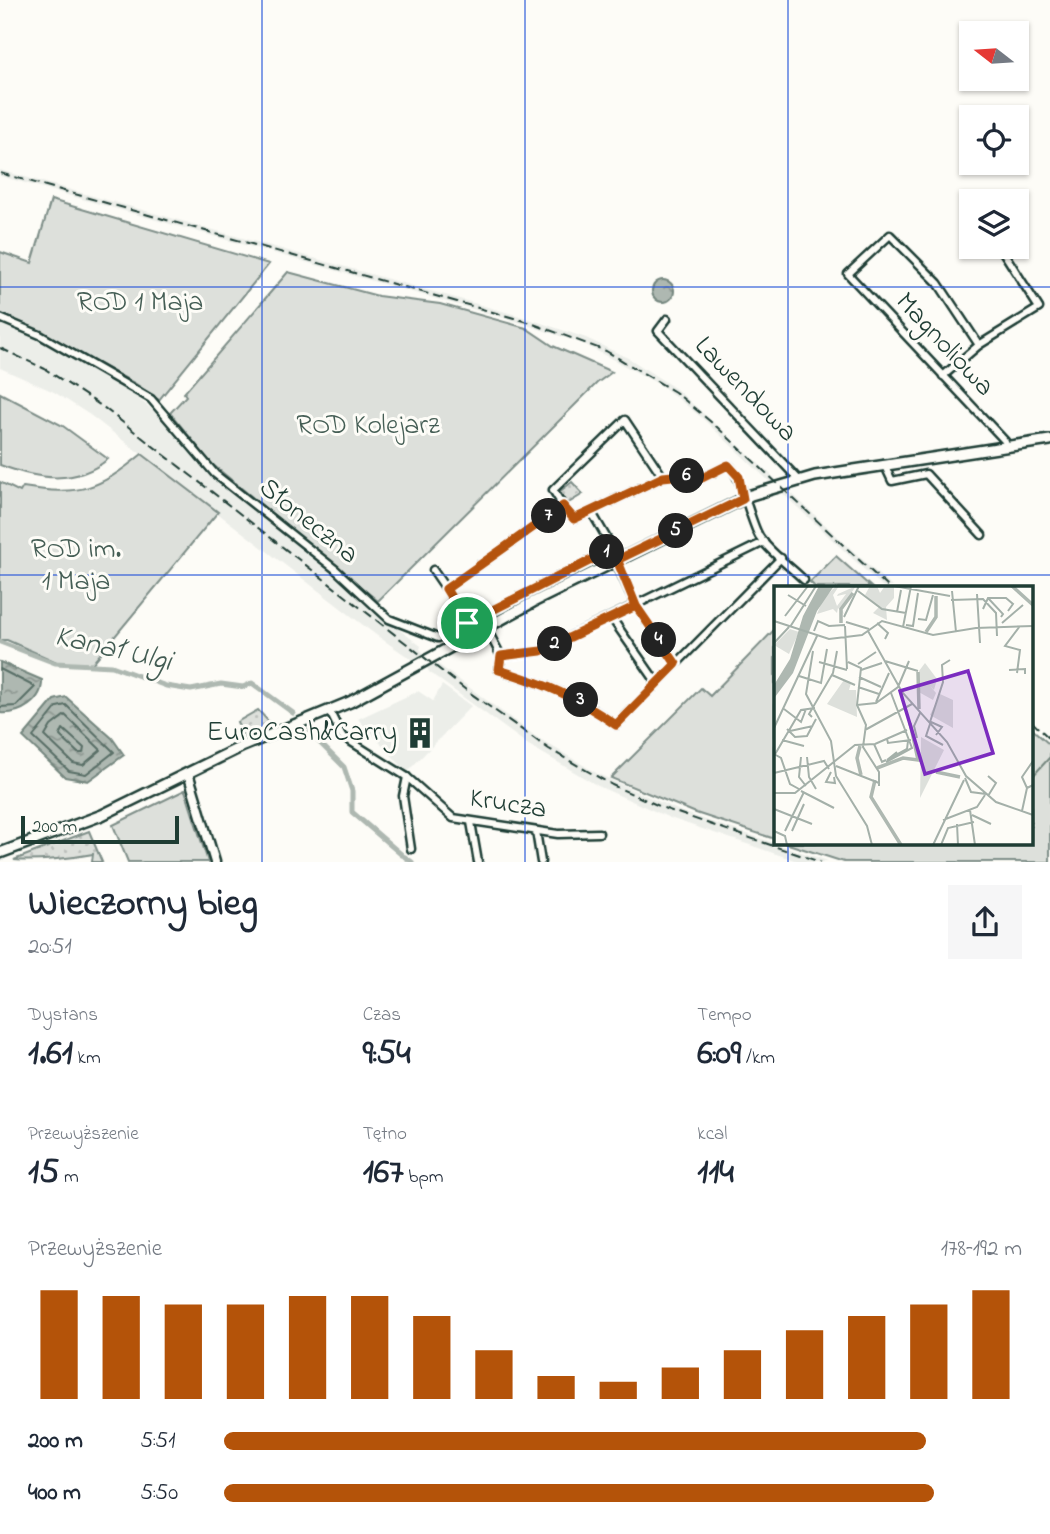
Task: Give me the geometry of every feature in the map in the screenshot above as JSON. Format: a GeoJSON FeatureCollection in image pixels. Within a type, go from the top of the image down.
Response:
{"type":"FeatureCollection","features":[{"type":"Feature","properties":{"kind":"main road"},"geometry":{"type":"LineString","coordinates":[[0,853],[74,827],[243,746],[370,692],[484,628],[743,499],[799,480],[884,464],[1050,440]]}},
{"type":"Feature","properties":{"kind":"street","name":"Magnoliowa"},"geometry":{"type":"LineString","coordinates":[[979,345],[938,283],[890,235],[848,274],[1005,440],[1006,447]]}},
{"type":"Feature","properties":{"kind":"street"},"geometry":{"type":"LineString","coordinates":[[943,376],[979,345],[1039,308],[1008,259]]}},
{"type":"Feature","properties":{"kind":"street","name":"Słoneczna"},"geometry":{"type":"LineString","coordinates":[[0,318],[40,335],[151,398],[209,468],[335,569],[389,619],[438,638],[613,549]]}},
{"type":"Feature","properties":{"kind":"street","name":"Lawendowa"},"geometry":{"type":"LineString","coordinates":[[667,319],[658,331],[799,480]]}},
{"type":"Feature","properties":{"kind":"street"},"geometry":{"type":"LineString","coordinates":[[663,477],[625,420],[553,490],[574,519],[663,477],[682,475],[702,478],[728,465],[739,477],[743,499],[764,542],[804,579]]}},
{"type":"Feature","properties":{"kind":"street"},"geometry":{"type":"LineString","coordinates":[[884,464],[892,481],[926,474],[982,535]]}},
{"type":"Feature","properties":{"kind":"street"},"geometry":{"type":"LineString","coordinates":[[446,589],[563,506]]}},
{"type":"Feature","properties":{"kind":"street"},"geometry":{"type":"LineString","coordinates":[[592,510],[613,549],[636,606],[676,664]]}},
{"type":"Feature","properties":{"kind":"street"},"geometry":{"type":"LineString","coordinates":[[501,656],[541,651],[764,542]]}},
{"type":"Feature","properties":{"kind":"street"},"geometry":{"type":"LineString","coordinates":[[489,633],[501,656],[499,670],[550,685],[576,697],[616,725],[781,558]]}},
{"type":"Feature","properties":{"kind":"street"},"geometry":{"type":"LineString","coordinates":[[433,570],[467,623]]}},
{"type":"Feature","properties":{"kind":"street"},"geometry":{"type":"LineString","coordinates":[[611,617],[657,683]]}},
{"type":"Feature","properties":{"kind":"street","name":"Krucza"},"geometry":{"type":"LineString","coordinates":[[329,710],[342,736],[407,777],[453,818],[573,835],[598,833]]}},
{"type":"Feature","properties":{"kind":"street"},"geometry":{"type":"LineString","coordinates":[[188,773],[215,862]]}},
{"type":"Feature","properties":{"kind":"street"},"geometry":{"type":"LineString","coordinates":[[407,777],[403,796],[411,849]]}},
{"type":"Feature","properties":{"kind":"street"},"geometry":{"type":"LineString","coordinates":[[471,822],[478,862]]}},
{"type":"Feature","properties":{"kind":"street"},"geometry":{"type":"LineString","coordinates":[[536,831],[541,862]]}},
{"type":"Feature","properties":{"kind":"shaded area"},"geometry":{"type":"Polygon","coordinates":[[[0,170],[520,316],[586,338],[630,359],[676,389],[779,482],[772,484],[701,417],[662,386],[584,344],[518,322],[0,176],[0,170]]]}},
{"type":"Feature","properties":{"kind":"shaded area"},"geometry":{"type":"Polygon","coordinates":[[[0,321],[39,337],[113,380],[165,419],[217,478],[324,564],[373,610],[421,646],[420,649],[425,655],[411,659],[376,635],[90,415],[54,392],[0,368],[0,321]]]}},
{"type":"Feature","properties":{"kind":"shaded area"},"geometry":{"type":"Polygon","coordinates":[[[787,489],[891,586],[882,586],[780,491],[787,489]]]}},
{"type":"Feature","properties":{"kind":"shaded area"},"geometry":{"type":"Polygon","coordinates":[[[435,662],[535,736],[598,774],[682,812],[831,862],[800,862],[670,818],[598,786],[527,744],[429,672],[427,667],[435,662]]]}},
{"type":"Feature","properties":{"kind":"shaded area"},"geometry":{"type":"Polygon","coordinates":[[[442,685],[471,706],[407,772],[358,719],[418,691],[433,701],[442,685]]]}},
{"type":"Feature","properties":{"kind":"green space","name":"ROD 1 Maja"},"geometry":{"type":"Polygon","coordinates":[[[51,200],[269,264],[159,400],[136,384],[41,332],[0,315],[0,252],[32,263],[51,200]]]}},
{"type":"Feature","properties":{"kind":"green space","name":"ROD Kolejarz"},"geometry":{"type":"Polygon","coordinates":[[[288,272],[378,296],[440,304],[526,328],[553,346],[612,372],[597,383],[378,601],[212,464],[170,413],[288,272]]]}},
{"type":"Feature","properties":{"kind":"green space"},"geometry":{"type":"Polygon","coordinates":[[[0,393],[63,426],[108,459],[82,473],[56,477],[28,474],[0,465],[0,393]]]}},
{"type":"Feature","properties":{"kind":"green space","name":"ROD im. 1 Maja"},"geometry":{"type":"Polygon","coordinates":[[[142,454],[218,512],[92,664],[59,663],[7,640],[0,640],[0,482],[20,492],[23,487],[74,490],[100,483],[142,454]]]}},
{"type":"Feature","properties":{"kind":"green space"},"geometry":{"type":"Polygon","coordinates":[[[572,482],[583,494],[567,504],[559,492],[572,482]]]}},
{"type":"Feature","properties":{"kind":"green space"},"geometry":{"type":"Polygon","coordinates":[[[836,556],[870,586],[814,586],[810,582],[836,556]]]}},
{"type":"Feature","properties":{"kind":"green space"},"geometry":{"type":"Polygon","coordinates":[[[774,630],[774,839],[696,813],[611,778],[701,688],[710,696],[774,630]]]}},
{"type":"Feature","properties":{"kind":"green space"},"geometry":{"type":"Polygon","coordinates":[[[258,710],[270,723],[269,728],[244,739],[237,722],[258,710]]]}},
{"type":"Feature","properties":{"kind":"green space"},"geometry":{"type":"Polygon","coordinates":[[[1032,729],[1050,745],[1050,862],[844,862],[788,844],[1032,844],[1032,729]]]}},
{"type":"Feature","properties":{"kind":"green space"},"geometry":{"type":"Polygon","coordinates":[[[185,790],[208,862],[128,862],[113,825],[185,790]]]}},
{"type":"Feature","properties":{"kind":"green space"},"geometry":{"type":"Polygon","coordinates":[[[89,831],[102,862],[92,862],[93,854],[55,859],[14,860],[89,831]]]}},
{"type":"Feature","properties":{"kind":"water"},"geometry":{"type":"Polygon","coordinates":[[[663,280],[671,283],[674,291],[671,299],[663,302],[655,299],[652,291],[655,283],[663,280]]]}},
{"type":"Feature","properties":{"kind":"water"},"geometry":{"type":"Polygon","coordinates":[[[0,662],[42,680],[39,694],[34,700],[15,712],[0,713],[0,662]]]}},
{"type":"Feature","properties":{"kind":"water"},"geometry":{"type":"Polygon","coordinates":[[[66,697],[112,738],[124,755],[88,781],[65,777],[23,737],[54,700],[66,697]]]}},
{"type":"Feature","properties":{"kind":"waterway","name":"Kanał Ulgi"},"geometry":{"type":"LineString","coordinates":[[0,642],[55,663],[112,666],[166,686],[191,690],[221,684],[243,687],[252,683],[293,713]]}},
{"type":"Feature","properties":{"kind":"waterway","name":"Kanał Ulgi"},"geometry":{"type":"LineString","coordinates":[[308,731],[344,767],[352,791],[352,812],[402,855]]}},
{"type":"Feature","properties":{"kind":"waterway"},"geometry":{"type":"LineString","coordinates":[[1032,777],[1050,757]]}},
{"type":"Feature","properties":{"kind":"waterway","name":"Kanał Ulgi"},"geometry":{"type":"LineString","coordinates":[[405,857],[412,862]]}},
{"type":"Feature","properties":{"kind":"railway"},"geometry":{"type":"LineString","coordinates":[[0,173],[528,322],[606,351],[675,392],[717,427],[887,586]]}},
{"type":"Feature","properties":{"kind":"railway"},"geometry":{"type":"LineString","coordinates":[[0,348],[45,369],[103,407],[466,690],[549,749],[612,785],[666,809],[820,862]]}},
{"type":"Feature","properties":{"kind":"railway"},"geometry":{"type":"LineString","coordinates":[[1032,722],[1050,739]]}},
{"type":"Feature","properties":{"kind":"place","name":"EuroCash&Carry"},"geometry":{"type":"Point","coordinates":[420,733]}},
{"type":"Feature","properties":{"kind":"route"},"geometry":{"type":"LineString","coordinates":[[467,623],[446,589],[563,506],[574,519],[663,477],[682,475],[698,479],[728,465],[739,477],[743,499],[617,560],[618,568],[636,606],[676,664],[616,725],[576,697],[550,685],[499,670],[501,656],[541,651],[636,606],[618,568],[613,549],[467,623]]}}]}
